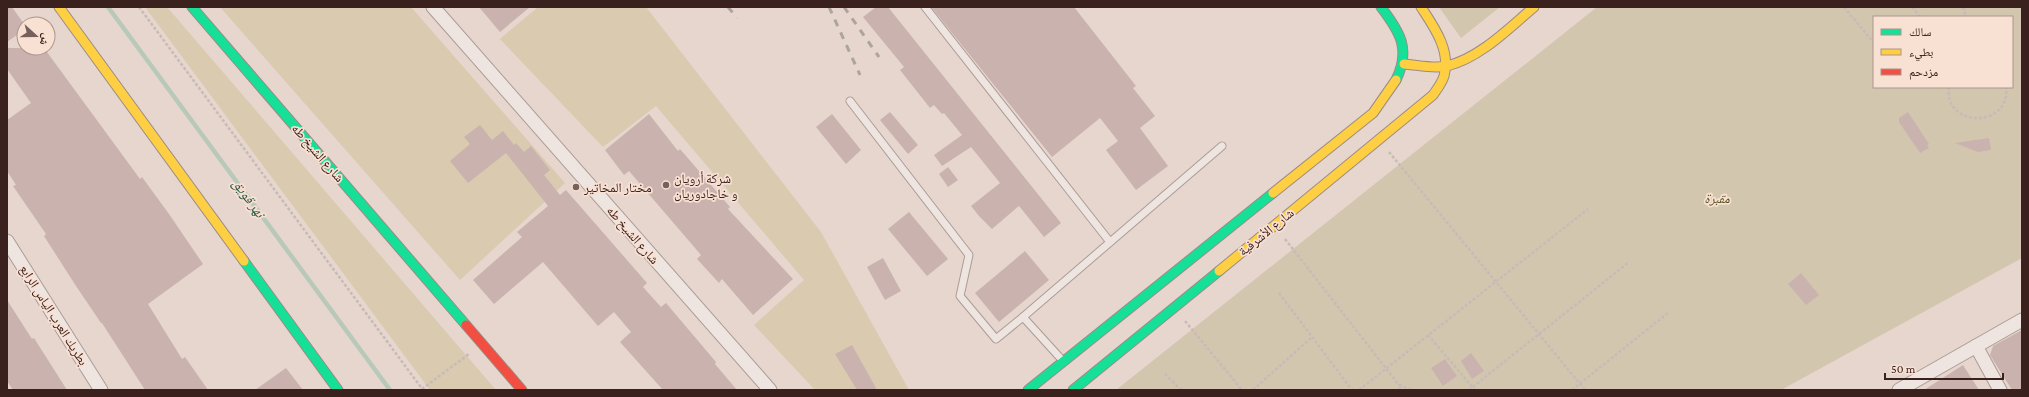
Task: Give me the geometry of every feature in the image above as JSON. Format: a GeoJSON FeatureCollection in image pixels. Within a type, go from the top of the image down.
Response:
{"type":"FeatureCollection","features":[{"type":"Feature","properties":{"kind":"main road"},"geometry":{"type":"LineString","coordinates":[[59,7],[338,390]]}},
{"type":"Feature","properties":{"kind":"main road","name":"شارع الشيخ طه"},"geometry":{"type":"LineString","coordinates":[[192,7],[522,390]]}},
{"type":"Feature","properties":{"kind":"main road"},"geometry":{"type":"LineString","coordinates":[[1381,7],[1398,29],[1403,44],[1404,64],[1447,66],[1460,62],[1476,53],[1534,7]]}},
{"type":"Feature","properties":{"kind":"main road"},"geometry":{"type":"LineString","coordinates":[[1420,7],[1436,30],[1443,44],[1447,66]]}},
{"type":"Feature","properties":{"kind":"main road","name":"شارع الأشرفية"},"geometry":{"type":"LineString","coordinates":[[1028,390],[1373,112],[1396,82],[1404,64]]}},
{"type":"Feature","properties":{"kind":"main road","name":"شارع الأشرفية"},"geometry":{"type":"LineString","coordinates":[[1073,390],[1433,95],[1444,78],[1447,66]]}},
{"type":"Feature","properties":{"kind":"street","name":"شارع الشيخ طه"},"geometry":{"type":"LineString","coordinates":[[433,7],[770,390]]}},
{"type":"Feature","properties":{"kind":"street","name":"بطريك العرب الياس الرابع"},"geometry":{"type":"LineString","coordinates":[[7,240],[101,390]]}},
{"type":"Feature","properties":{"kind":"street"},"geometry":{"type":"LineString","coordinates":[[1899,390],[2022,320]]}},
{"type":"Feature","properties":{"kind":"street"},"geometry":{"type":"LineString","coordinates":[[1976,346],[2000,390]]}},
{"type":"Feature","properties":{"kind":"lane"},"geometry":{"type":"LineString","coordinates":[[925,7],[1110,242]]}},
{"type":"Feature","properties":{"kind":"lane"},"geometry":{"type":"LineString","coordinates":[[850,101],[969,255],[960,296],[996,339],[1023,318],[1222,146]]}},
{"type":"Feature","properties":{"kind":"lane"},"geometry":{"type":"LineString","coordinates":[[1023,318],[1064,362]]}},
{"type":"Feature","properties":{"kind":"path"},"geometry":{"type":"LineString","coordinates":[[139,7],[423,390],[482,343]]}},
{"type":"Feature","properties":{"kind":"path"},"geometry":{"type":"LineString","coordinates":[[1844,7],[1873,42]]}},
{"type":"Feature","properties":{"kind":"path"},"geometry":{"type":"LineString","coordinates":[[1912,7],[1919,16]]}},
{"type":"Feature","properties":{"kind":"path"},"geometry":{"type":"LineString","coordinates":[[1949,88],[1950,101],[1955,109],[1972,119],[1982,119],[1991,116],[1999,109],[2004,101],[2006,88]]}},
{"type":"Feature","properties":{"kind":"path"},"geometry":{"type":"LineString","coordinates":[[1379,140],[1585,390]]}},
{"type":"Feature","properties":{"kind":"path"},"geometry":{"type":"LineString","coordinates":[[1359,390],[1588,209]]}},
{"type":"Feature","properties":{"kind":"path"},"geometry":{"type":"LineString","coordinates":[[1274,225],[1399,385],[1400,390]]}},
{"type":"Feature","properties":{"kind":"path"},"geometry":{"type":"LineString","coordinates":[[1469,390],[1629,262]]}},
{"type":"Feature","properties":{"kind":"path"},"geometry":{"type":"LineString","coordinates":[[1279,293],[1352,390]]}},
{"type":"Feature","properties":{"kind":"path"},"geometry":{"type":"LineString","coordinates":[[1174,308],[1242,390]]}},
{"type":"Feature","properties":{"kind":"path"},"geometry":{"type":"LineString","coordinates":[[1572,390],[1669,312]]}},
{"type":"Feature","properties":{"kind":"path"},"geometry":{"type":"LineString","coordinates":[[1428,335],[1475,390]]}},
{"type":"Feature","properties":{"kind":"path"},"geometry":{"type":"LineString","coordinates":[[1253,390],[1312,337]]}},
{"type":"Feature","properties":{"kind":"path"},"geometry":{"type":"LineString","coordinates":[[1165,374],[1181,390]]}},
{"type":"Feature","properties":{"kind":"path"},"geometry":{"type":"LineString","coordinates":[[1399,385],[1412,390]]}},
{"type":"Feature","properties":{"kind":"shaded area"},"geometry":{"type":"Polygon","coordinates":[[[145,7],[167,7],[496,390],[430,390],[145,7]]]}},
{"type":"Feature","properties":{"kind":"shaded area"},"geometry":{"type":"Polygon","coordinates":[[[220,7],[411,7],[565,183],[460,280],[220,7]]]}},
{"type":"Feature","properties":{"kind":"shaded area"},"geometry":{"type":"Polygon","coordinates":[[[538,7],[646,7],[821,232],[909,390],[815,390],[754,325],[804,280],[656,106],[603,147],[500,39],[538,7]]]}},
{"type":"Feature","properties":{"kind":"green space"},"geometry":{"type":"Polygon","coordinates":[[[1439,7],[1500,7],[1461,38],[1439,7]]]}},
{"type":"Feature","properties":{"kind":"green space","name":"مقبرة"},"geometry":{"type":"Polygon","coordinates":[[[1597,7],[2022,7],[2022,258],[1781,390],[1116,390],[1597,7]]]}},
{"type":"Feature","properties":{"kind":"building"},"geometry":{"type":"Polygon","coordinates":[[[7,7],[12,7],[18,16],[16,16],[16,36],[7,42],[7,7]]]}},
{"type":"Feature","properties":{"kind":"building"},"geometry":{"type":"Polygon","coordinates":[[[479,7],[530,7],[500,32],[479,7]]]}},
{"type":"Feature","properties":{"kind":"building"},"geometry":{"type":"Polygon","coordinates":[[[876,7],[888,7],[1061,223],[1044,237],[1019,206],[992,229],[971,206],[1000,183],[971,147],[942,166],[934,155],[962,135],[944,113],[942,114],[934,105],[930,108],[900,70],[904,67],[863,17],[876,7]]]}},
{"type":"Feature","properties":{"kind":"building"},"geometry":{"type":"Polygon","coordinates":[[[931,7],[1074,7],[1136,86],[1133,88],[1155,116],[1140,128],[1168,166],[1136,190],[1106,150],[1118,141],[1100,118],[1052,157],[931,7]]]}},
{"type":"Feature","properties":{"kind":"building"},"geometry":{"type":"Polygon","coordinates":[[[7,48],[16,48],[16,56],[50,56],[140,179],[142,177],[203,264],[148,304],[182,359],[185,357],[208,390],[145,390],[44,236],[46,234],[13,186],[16,185],[7,171],[7,120],[31,103],[7,69],[7,48]]]}},
{"type":"Feature","properties":{"kind":"building"},"geometry":{"type":"Polygon","coordinates":[[[890,112],[918,145],[908,154],[880,120],[890,112]]]}},
{"type":"Feature","properties":{"kind":"building"},"geometry":{"type":"Polygon","coordinates":[[[1908,112],[1929,144],[1927,145],[1929,148],[1920,153],[1899,122],[1899,118],[1908,112]]]}},
{"type":"Feature","properties":{"kind":"building"},"geometry":{"type":"Polygon","coordinates":[[[649,114],[678,151],[680,149],[730,207],[728,209],[793,279],[753,315],[722,279],[719,283],[697,259],[701,255],[629,171],[624,175],[605,150],[649,114]]]}},
{"type":"Feature","properties":{"kind":"building"},"geometry":{"type":"Polygon","coordinates":[[[832,114],[861,150],[846,164],[816,127],[832,114]]]}},
{"type":"Feature","properties":{"kind":"building"},"geometry":{"type":"Polygon","coordinates":[[[480,125],[492,140],[503,131],[514,145],[516,143],[524,152],[531,146],[550,170],[544,175],[560,195],[566,190],[647,283],[643,287],[661,307],[666,303],[716,362],[715,364],[737,390],[663,390],[620,342],[631,332],[614,312],[598,326],[543,262],[494,304],[473,280],[522,237],[517,232],[548,206],[506,153],[468,183],[450,161],[470,144],[464,137],[480,125]]]}},
{"type":"Feature","properties":{"kind":"building"},"geometry":{"type":"Polygon","coordinates":[[[1989,138],[1991,150],[1978,152],[1955,143],[1989,138]]]}},
{"type":"Feature","properties":{"kind":"building"},"geometry":{"type":"Polygon","coordinates":[[[948,167],[958,180],[948,187],[939,174],[948,167]]]}},
{"type":"Feature","properties":{"kind":"building"},"geometry":{"type":"Polygon","coordinates":[[[909,212],[948,259],[927,276],[888,229],[909,212]]]}},
{"type":"Feature","properties":{"kind":"building"},"geometry":{"type":"Polygon","coordinates":[[[1025,251],[1049,280],[999,322],[975,293],[1025,251]]]}},
{"type":"Feature","properties":{"kind":"building"},"geometry":{"type":"Polygon","coordinates":[[[883,258],[901,291],[885,300],[867,267],[883,258]]]}},
{"type":"Feature","properties":{"kind":"building"},"geometry":{"type":"Polygon","coordinates":[[[1801,273],[1819,295],[1806,305],[1788,284],[1801,273]]]}},
{"type":"Feature","properties":{"kind":"building"},"geometry":{"type":"Polygon","coordinates":[[[7,300],[32,339],[34,338],[67,390],[13,390],[7,381],[7,300]]]}},
{"type":"Feature","properties":{"kind":"building"},"geometry":{"type":"Polygon","coordinates":[[[2022,330],[2022,390],[2012,390],[1990,355],[1993,346],[2022,330]]]}},
{"type":"Feature","properties":{"kind":"building"},"geometry":{"type":"Polygon","coordinates":[[[852,345],[877,390],[857,390],[835,354],[852,345]]]}},
{"type":"Feature","properties":{"kind":"building"},"geometry":{"type":"Polygon","coordinates":[[[1471,353],[1484,371],[1472,379],[1461,361],[1471,353]]]}},
{"type":"Feature","properties":{"kind":"building"},"geometry":{"type":"Polygon","coordinates":[[[1445,359],[1457,376],[1443,386],[1431,368],[1445,359]]]}},
{"type":"Feature","properties":{"kind":"building"},"geometry":{"type":"Polygon","coordinates":[[[1963,365],[1979,390],[1924,390],[1963,365]]]}},
{"type":"Feature","properties":{"kind":"building"},"geometry":{"type":"Polygon","coordinates":[[[286,368],[303,390],[255,390],[286,368]]]}},
{"type":"Feature","properties":{"kind":"waterway","name":"نهر قويق"},"geometry":{"type":"LineString","coordinates":[[108,7],[390,390]]}},
{"type":"Feature","properties":{"kind":"railway"},"geometry":{"type":"LineString","coordinates":[[728,7],[737,18]]}},
{"type":"Feature","properties":{"kind":"railway"},"geometry":{"type":"LineString","coordinates":[[829,7],[860,75]]}},
{"type":"Feature","properties":{"kind":"railway"},"geometry":{"type":"LineString","coordinates":[[844,7],[879,57]]}},
{"type":"Feature","properties":{"kind":"traffic: fast"},"geometry":{"type":"LineString","coordinates":[[192,7],[466,325]]}},
{"type":"Feature","properties":{"kind":"traffic: fast"},"geometry":{"type":"LineString","coordinates":[[1381,7],[1398,33],[1403,50],[1403,59],[1396,80]]}},
{"type":"Feature","properties":{"kind":"traffic: fast"},"geometry":{"type":"LineString","coordinates":[[1028,390],[1273,193]]}},
{"type":"Feature","properties":{"kind":"traffic: fast"},"geometry":{"type":"LineString","coordinates":[[244,261],[338,390]]}},
{"type":"Feature","properties":{"kind":"traffic: fast"},"geometry":{"type":"LineString","coordinates":[[1073,390],[1219,271]]}},
{"type":"Feature","properties":{"kind":"traffic: slow"},"geometry":{"type":"LineString","coordinates":[[59,7],[244,261]]}},
{"type":"Feature","properties":{"kind":"traffic: slow"},"geometry":{"type":"LineString","coordinates":[[1219,271],[1433,95],[1441,84],[1444,76],[1446,66],[1445,57],[1440,39],[1421,7]]}},
{"type":"Feature","properties":{"kind":"traffic: slow"},"geometry":{"type":"LineString","coordinates":[[1404,64],[1437,67],[1447,66],[1459,62],[1494,41],[1534,7]]}},
{"type":"Feature","properties":{"kind":"traffic: slow"},"geometry":{"type":"LineString","coordinates":[[1273,193],[1373,113],[1396,80]]}},
{"type":"Feature","properties":{"kind":"traffic: jam"},"geometry":{"type":"LineString","coordinates":[[466,325],[522,390]]}},
{"type":"Feature","properties":{"kind":"place","name":"شركة أرويان و خاجادوريان"},"geometry":{"type":"Point","coordinates":[666,185]}},
{"type":"Feature","properties":{"kind":"place","name":"مختار المخاتير"},"geometry":{"type":"Point","coordinates":[576,187]}}]}
